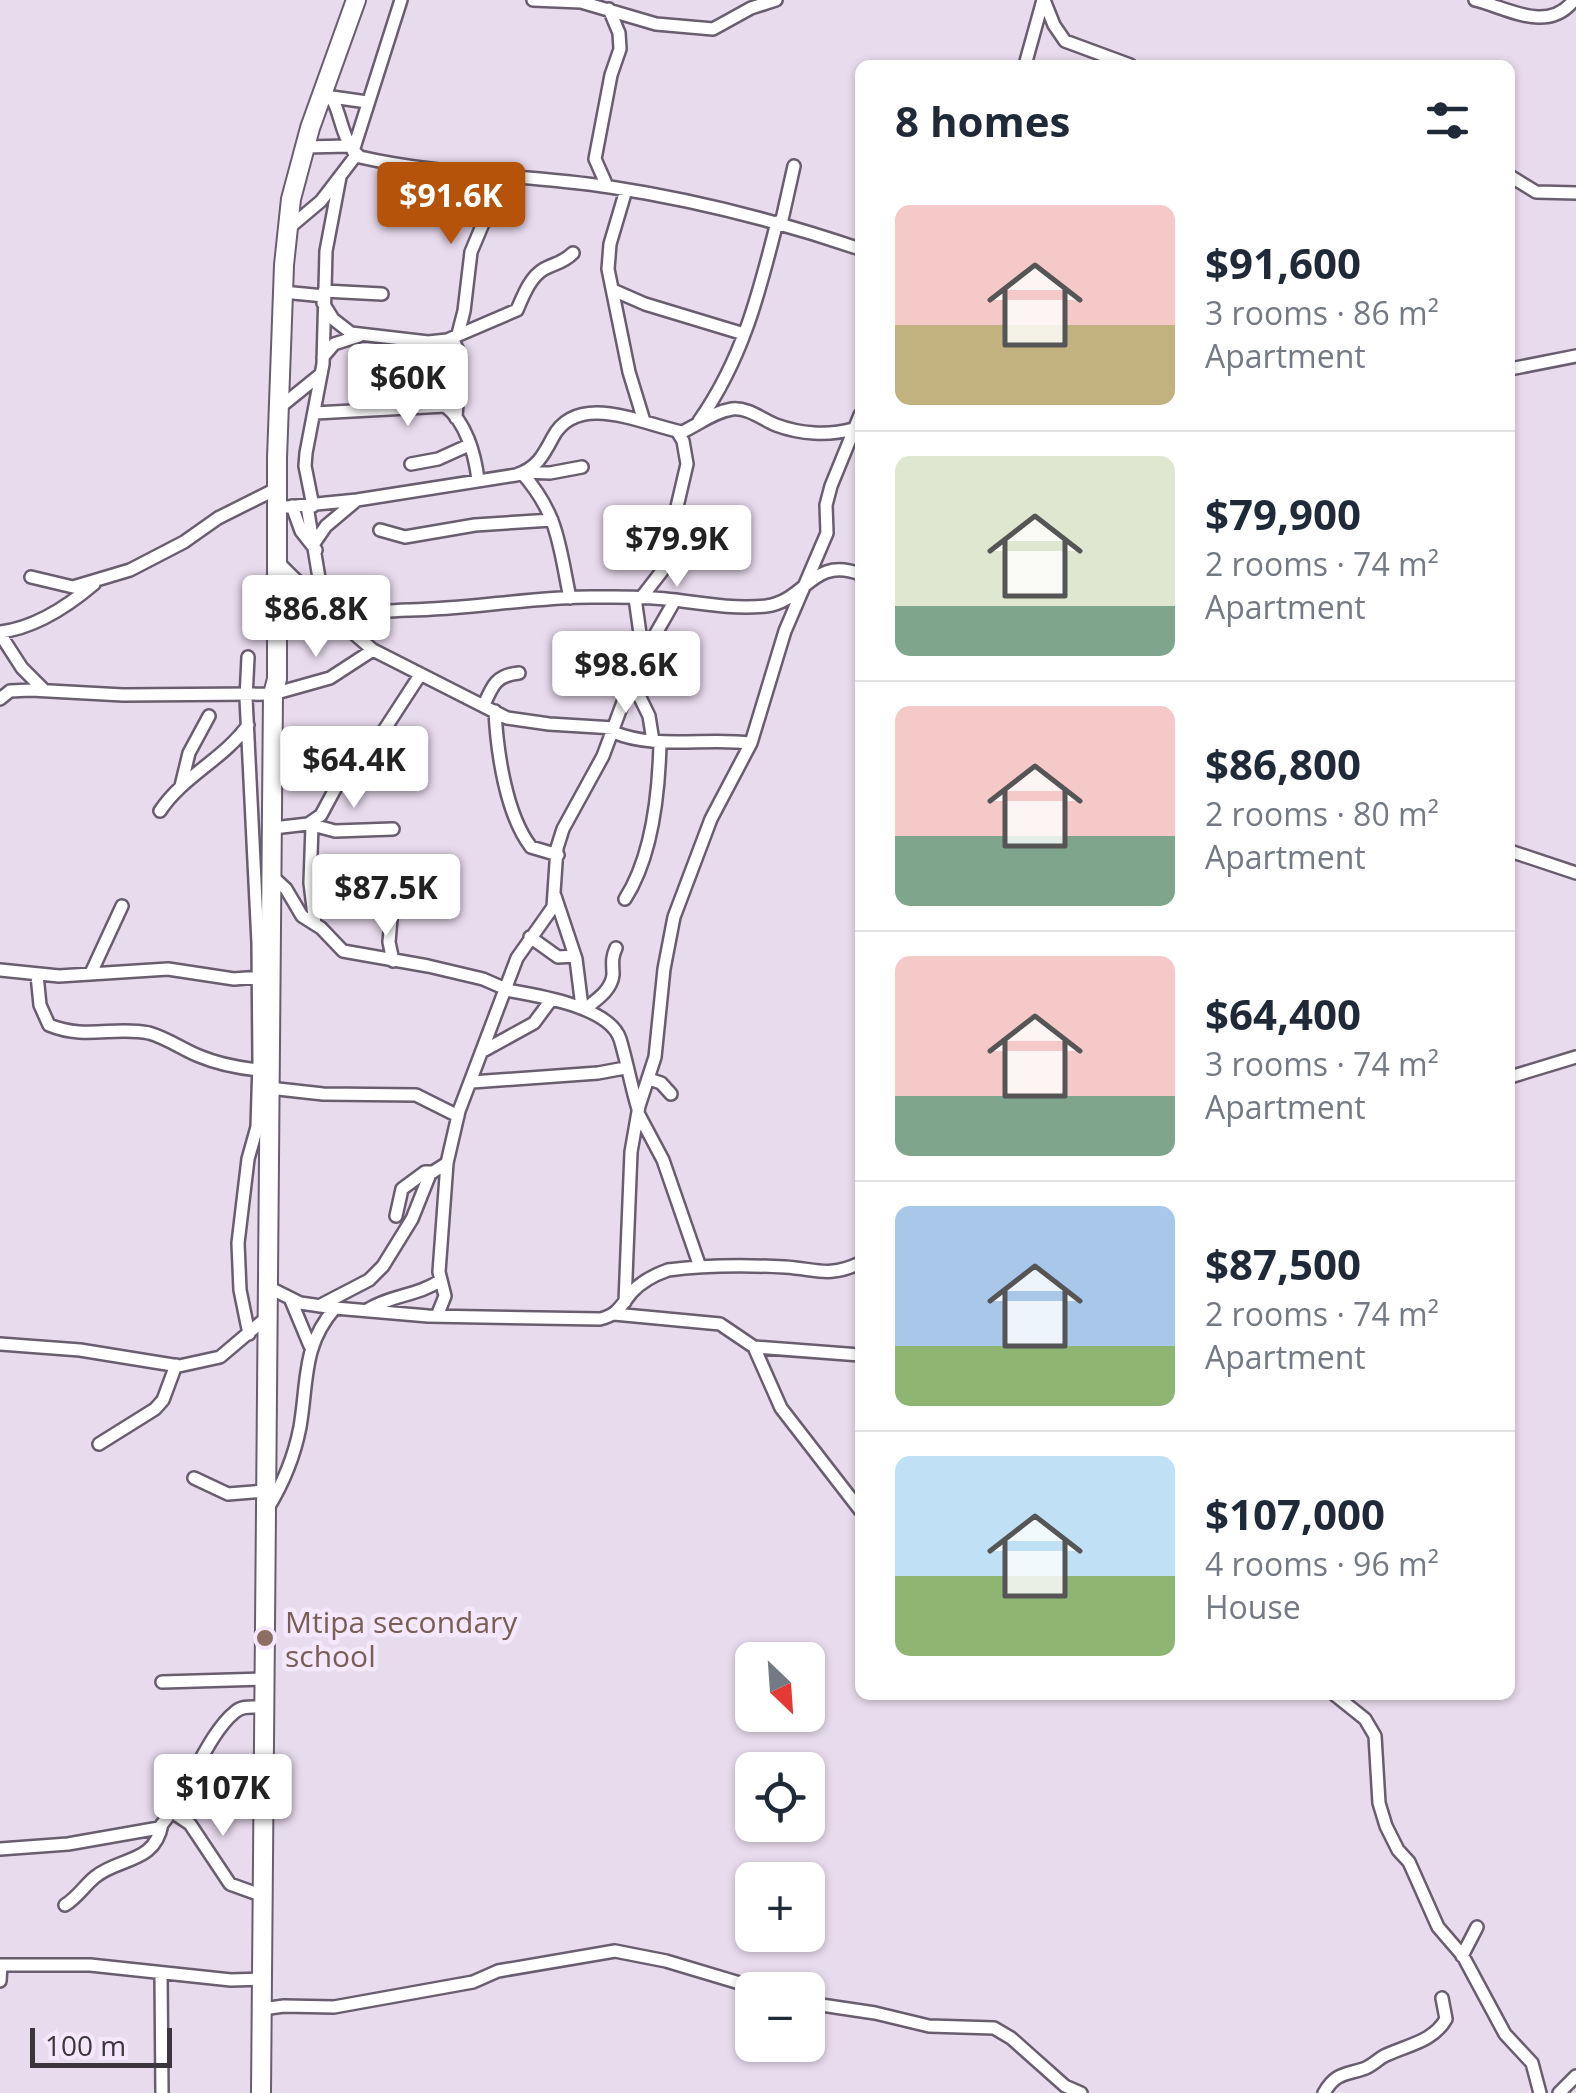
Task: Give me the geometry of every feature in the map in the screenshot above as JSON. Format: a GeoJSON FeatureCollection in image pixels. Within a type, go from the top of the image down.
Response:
{"type":"FeatureCollection","features":[{"type":"Feature","properties":{"kind":"main road"},"geometry":{"type":"LineString","coordinates":[[262,2093],[273,694],[277,679],[275,559],[282,501],[279,408],[284,292],[288,228],[304,147],[328,94],[356,0]]}},
{"type":"Feature","properties":{"kind":"street"},"geometry":{"type":"LineString","coordinates":[[288,228],[321,200],[340,177],[353,151],[401,0]]}},
{"type":"Feature","properties":{"kind":"street"},"geometry":{"type":"LineString","coordinates":[[533,0],[575,1],[656,24],[713,29],[750,8],[776,0]]}},
{"type":"Feature","properties":{"kind":"street"},"geometry":{"type":"LineString","coordinates":[[1026,60],[1043,0]]}},
{"type":"Feature","properties":{"kind":"street"},"geometry":{"type":"LineString","coordinates":[[1043,0],[1065,40],[1117,60]]}},
{"type":"Feature","properties":{"kind":"street"},"geometry":{"type":"LineString","coordinates":[[1475,0],[1540,18],[1561,14],[1574,0]]}},
{"type":"Feature","properties":{"kind":"street"},"geometry":{"type":"LineString","coordinates":[[1574,0],[1576,10]]}},
{"type":"Feature","properties":{"kind":"street"},"geometry":{"type":"LineString","coordinates":[[608,186],[595,159],[611,75],[620,49],[620,33],[609,9]]}},
{"type":"Feature","properties":{"kind":"street"},"geometry":{"type":"LineString","coordinates":[[328,94],[367,102]]}},
{"type":"Feature","properties":{"kind":"street"},"geometry":{"type":"LineString","coordinates":[[328,94],[353,151]]}},
{"type":"Feature","properties":{"kind":"street"},"geometry":{"type":"LineString","coordinates":[[304,147],[353,151],[368,159],[608,186],[694,200],[855,247]]}},
{"type":"Feature","properties":{"kind":"street"},"geometry":{"type":"LineString","coordinates":[[698,423],[728,376],[756,306],[794,166]]}},
{"type":"Feature","properties":{"kind":"street"},"geometry":{"type":"LineString","coordinates":[[456,418],[459,350],[455,336],[464,312],[471,252],[502,176]]}},
{"type":"Feature","properties":{"kind":"street"},"geometry":{"type":"LineString","coordinates":[[327,606],[305,466],[321,374],[326,251],[340,177]]}},
{"type":"Feature","properties":{"kind":"street"},"geometry":{"type":"LineString","coordinates":[[1515,179],[1536,192],[1576,193]]}},
{"type":"Feature","properties":{"kind":"street"},"geometry":{"type":"LineString","coordinates":[[626,190],[608,258],[629,372],[644,421]]}},
{"type":"Feature","properties":{"kind":"street"},"geometry":{"type":"LineString","coordinates":[[324,296],[343,329],[428,342],[455,336],[517,310],[539,273],[572,254]]}},
{"type":"Feature","properties":{"kind":"street"},"geometry":{"type":"LineString","coordinates":[[613,290],[645,304],[744,334]]}},
{"type":"Feature","properties":{"kind":"street"},"geometry":{"type":"LineString","coordinates":[[284,292],[324,296],[382,294]]}},
{"type":"Feature","properties":{"kind":"street"},"geometry":{"type":"LineString","coordinates":[[322,357],[334,344],[363,335]]}},
{"type":"Feature","properties":{"kind":"street"},"geometry":{"type":"LineString","coordinates":[[1515,368],[1576,356]]}},
{"type":"Feature","properties":{"kind":"street"},"geometry":{"type":"LineString","coordinates":[[279,408],[321,374]]}},
{"type":"Feature","properties":{"kind":"street"},"geometry":{"type":"LineString","coordinates":[[314,414],[445,406],[456,418],[469,445],[478,480]]}},
{"type":"Feature","properties":{"kind":"street"},"geometry":{"type":"LineString","coordinates":[[524,473],[538,463],[560,425],[576,414],[644,421],[687,431],[724,412],[740,409],[802,432],[830,434],[853,430]]}},
{"type":"Feature","properties":{"kind":"street"},"geometry":{"type":"LineString","coordinates":[[625,1302],[628,1185],[638,1111],[655,1056],[674,917],[711,819],[751,743],[785,631],[827,534],[830,486],[855,425]]}},
{"type":"Feature","properties":{"kind":"street"},"geometry":{"type":"LineString","coordinates":[[643,655],[638,598],[660,575],[687,464],[677,431]]}},
{"type":"Feature","properties":{"kind":"street"},"geometry":{"type":"LineString","coordinates":[[411,464],[438,459],[469,445]]}},
{"type":"Feature","properties":{"kind":"street"},"geometry":{"type":"LineString","coordinates":[[31,578],[72,586],[97,581],[145,562],[218,518],[282,501],[310,506],[582,467]]}},
{"type":"Feature","properties":{"kind":"street"},"geometry":{"type":"LineString","coordinates":[[524,473],[559,532],[570,598]]}},
{"type":"Feature","properties":{"kind":"street"},"geometry":{"type":"LineString","coordinates":[[316,546],[326,526],[357,500]]}},
{"type":"Feature","properties":{"kind":"street"},"geometry":{"type":"LineString","coordinates":[[282,501],[316,546]]}},
{"type":"Feature","properties":{"kind":"street"},"geometry":{"type":"LineString","coordinates":[[380,530],[405,537],[475,525],[552,520]]}},
{"type":"Feature","properties":{"kind":"street"},"geometry":{"type":"LineString","coordinates":[[275,559],[373,650],[522,721],[614,730],[657,742],[751,743]]}},
{"type":"Feature","properties":{"kind":"street"},"geometry":{"type":"LineString","coordinates":[[662,624],[689,607],[780,603],[829,570],[840,568],[855,572]]}},
{"type":"Feature","properties":{"kind":"street"},"geometry":{"type":"LineString","coordinates":[[437,1316],[445,1296],[441,1280],[447,1164],[458,1116],[518,958],[548,917],[562,829],[614,730],[643,655],[672,599],[660,575]]}},
{"type":"Feature","properties":{"kind":"street"},"geometry":{"type":"LineString","coordinates":[[44,690],[22,668],[0,633],[61,610],[97,581]]}},
{"type":"Feature","properties":{"kind":"street"},"geometry":{"type":"LineString","coordinates":[[327,606],[436,610],[570,598],[638,598],[708,606]]}},
{"type":"Feature","properties":{"kind":"street"},"geometry":{"type":"LineString","coordinates":[[0,685],[13,691],[273,694],[330,678],[373,650]]}},
{"type":"Feature","properties":{"kind":"street"},"geometry":{"type":"LineString","coordinates":[[248,657],[259,1070],[257,1127],[248,1159],[238,1243],[240,1290],[249,1334]]}},
{"type":"Feature","properties":{"kind":"street"},"geometry":{"type":"LineString","coordinates":[[518,673],[494,682],[490,708],[517,826],[531,847],[558,856]]}},
{"type":"Feature","properties":{"kind":"street"},"geometry":{"type":"LineString","coordinates":[[314,924],[310,825],[321,815],[342,776],[381,735],[420,675]]}},
{"type":"Feature","properties":{"kind":"street"},"geometry":{"type":"LineString","coordinates":[[625,899],[642,858],[658,796],[657,742],[632,681]]}},
{"type":"Feature","properties":{"kind":"street"},"geometry":{"type":"LineString","coordinates":[[0,700],[13,691]]}},
{"type":"Feature","properties":{"kind":"street"},"geometry":{"type":"LineString","coordinates":[[182,786],[190,753],[209,716]]}},
{"type":"Feature","properties":{"kind":"street"},"geometry":{"type":"LineString","coordinates":[[160,811],[248,725]]}},
{"type":"Feature","properties":{"kind":"street"},"geometry":{"type":"LineString","coordinates":[[225,750],[250,759]]}},
{"type":"Feature","properties":{"kind":"street"},"geometry":{"type":"LineString","coordinates":[[272,828],[310,825],[351,832],[393,829]]}},
{"type":"Feature","properties":{"kind":"street"},"geometry":{"type":"LineString","coordinates":[[1515,853],[1576,873]]}},
{"type":"Feature","properties":{"kind":"street"},"geometry":{"type":"LineString","coordinates":[[273,877],[286,889],[302,916],[342,952],[483,980],[506,990],[583,1008],[616,1033],[638,1111],[663,1160],[700,1267]]}},
{"type":"Feature","properties":{"kind":"street"},"geometry":{"type":"LineString","coordinates":[[554,896],[576,956],[583,1008]]}},
{"type":"Feature","properties":{"kind":"street"},"geometry":{"type":"LineString","coordinates":[[90,973],[122,906]]}},
{"type":"Feature","properties":{"kind":"street"},"geometry":{"type":"LineString","coordinates":[[391,919],[389,942],[393,961]]}},
{"type":"Feature","properties":{"kind":"street"},"geometry":{"type":"LineString","coordinates":[[530,937],[558,957],[576,956]]}},
{"type":"Feature","properties":{"kind":"street"},"geometry":{"type":"LineString","coordinates":[[583,1008],[608,988],[616,948]]}},
{"type":"Feature","properties":{"kind":"street"},"geometry":{"type":"LineString","coordinates":[[0,970],[37,975],[168,969],[234,978],[258,977]]}},
{"type":"Feature","properties":{"kind":"street"},"geometry":{"type":"LineString","coordinates":[[37,975],[40,1005],[49,1025],[64,1032],[147,1033],[200,1057],[259,1070]]}},
{"type":"Feature","properties":{"kind":"street"},"geometry":{"type":"LineString","coordinates":[[484,1050],[534,1022],[551,1000]]}},
{"type":"Feature","properties":{"kind":"street"},"geometry":{"type":"LineString","coordinates":[[1515,1076],[1576,1057]]}},
{"type":"Feature","properties":{"kind":"street"},"geometry":{"type":"LineString","coordinates":[[472,1082],[598,1074],[625,1068]]}},
{"type":"Feature","properties":{"kind":"street"},"geometry":{"type":"LineString","coordinates":[[648,1079],[661,1083],[671,1094]]}},
{"type":"Feature","properties":{"kind":"street"},"geometry":{"type":"LineString","coordinates":[[269,1088],[323,1094],[416,1095],[458,1116]]}},
{"type":"Feature","properties":{"kind":"street"},"geometry":{"type":"LineString","coordinates":[[396,1216],[402,1189],[426,1172],[447,1164]]}},
{"type":"Feature","properties":{"kind":"street"},"geometry":{"type":"LineString","coordinates":[[319,1306],[354,1290],[383,1266],[412,1219],[433,1172]]}},
{"type":"Feature","properties":{"kind":"street"},"geometry":{"type":"LineString","coordinates":[[614,1314],[651,1276],[668,1270],[790,1268],[826,1274],[855,1266]]}},
{"type":"Feature","properties":{"kind":"street"},"geometry":{"type":"LineString","coordinates":[[367,1310],[386,1300],[417,1293],[441,1280]]}},
{"type":"Feature","properties":{"kind":"street"},"geometry":{"type":"LineString","coordinates":[[266,1286],[300,1303],[334,1308],[571,1320],[600,1319],[614,1314],[720,1324],[754,1347],[855,1354]]}},
{"type":"Feature","properties":{"kind":"street"},"geometry":{"type":"LineString","coordinates":[[290,1298],[310,1346]]}},
{"type":"Feature","properties":{"kind":"street"},"geometry":{"type":"LineString","coordinates":[[265,1513],[286,1478],[294,1453],[310,1346],[319,1326],[334,1308]]}},
{"type":"Feature","properties":{"kind":"street"},"geometry":{"type":"LineString","coordinates":[[0,1344],[80,1350],[176,1366],[220,1357],[266,1318]]}},
{"type":"Feature","properties":{"kind":"street"},"geometry":{"type":"LineString","coordinates":[[754,1347],[782,1408],[855,1503]]}},
{"type":"Feature","properties":{"kind":"street"},"geometry":{"type":"LineString","coordinates":[[99,1444],[155,1409],[163,1400],[176,1366]]}},
{"type":"Feature","properties":{"kind":"street"},"geometry":{"type":"LineString","coordinates":[[194,1478],[228,1494],[265,1491]]}},
{"type":"Feature","properties":{"kind":"street"},"geometry":{"type":"LineString","coordinates":[[162,1682],[264,1679]]}},
{"type":"Feature","properties":{"kind":"street"},"geometry":{"type":"LineString","coordinates":[[1341,1700],[1365,1719],[1374,1736],[1379,1803],[1398,1850],[1409,1862],[1438,1927],[1462,1956],[1502,2029],[1532,2063],[1540,2093]]}},
{"type":"Feature","properties":{"kind":"street"},"geometry":{"type":"LineString","coordinates":[[65,1906],[95,1876],[132,1860],[156,1843],[162,1824],[224,1724],[242,1708],[264,1712]]}},
{"type":"Feature","properties":{"kind":"street"},"geometry":{"type":"LineString","coordinates":[[172,1812],[190,1824],[230,1884],[263,1896]]}},
{"type":"Feature","properties":{"kind":"street"},"geometry":{"type":"LineString","coordinates":[[0,1848],[68,1844],[145,1832],[162,1824]]}},
{"type":"Feature","properties":{"kind":"street"},"geometry":{"type":"LineString","coordinates":[[1462,1956],[1477,1927]]}},
{"type":"Feature","properties":{"kind":"street"},"geometry":{"type":"LineString","coordinates":[[262,2010],[284,2006],[334,2007],[473,1982],[498,1971],[615,1952],[638,1954],[735,1982]]}},
{"type":"Feature","properties":{"kind":"street"},"geometry":{"type":"LineString","coordinates":[[0,1981],[1,1965],[90,1966],[262,1979]]}},
{"type":"Feature","properties":{"kind":"street"},"geometry":{"type":"LineString","coordinates":[[162,1973],[162,2093]]}},
{"type":"Feature","properties":{"kind":"street"},"geometry":{"type":"LineString","coordinates":[[1324,2093],[1331,2082],[1349,2070],[1366,2068],[1434,2035],[1446,2018],[1442,1998]]}},
{"type":"Feature","properties":{"kind":"street"},"geometry":{"type":"LineString","coordinates":[[825,2006],[928,2026],[994,2028],[1012,2038],[1066,2086],[1081,2093]]}},
{"type":"Feature","properties":{"kind":"street"},"geometry":{"type":"LineString","coordinates":[[1560,2093],[1576,2076]]}},
{"type":"Feature","properties":{"kind":"place","name":"Mtipa secondary school"},"geometry":{"type":"Point","coordinates":[265,1638]}}]}
